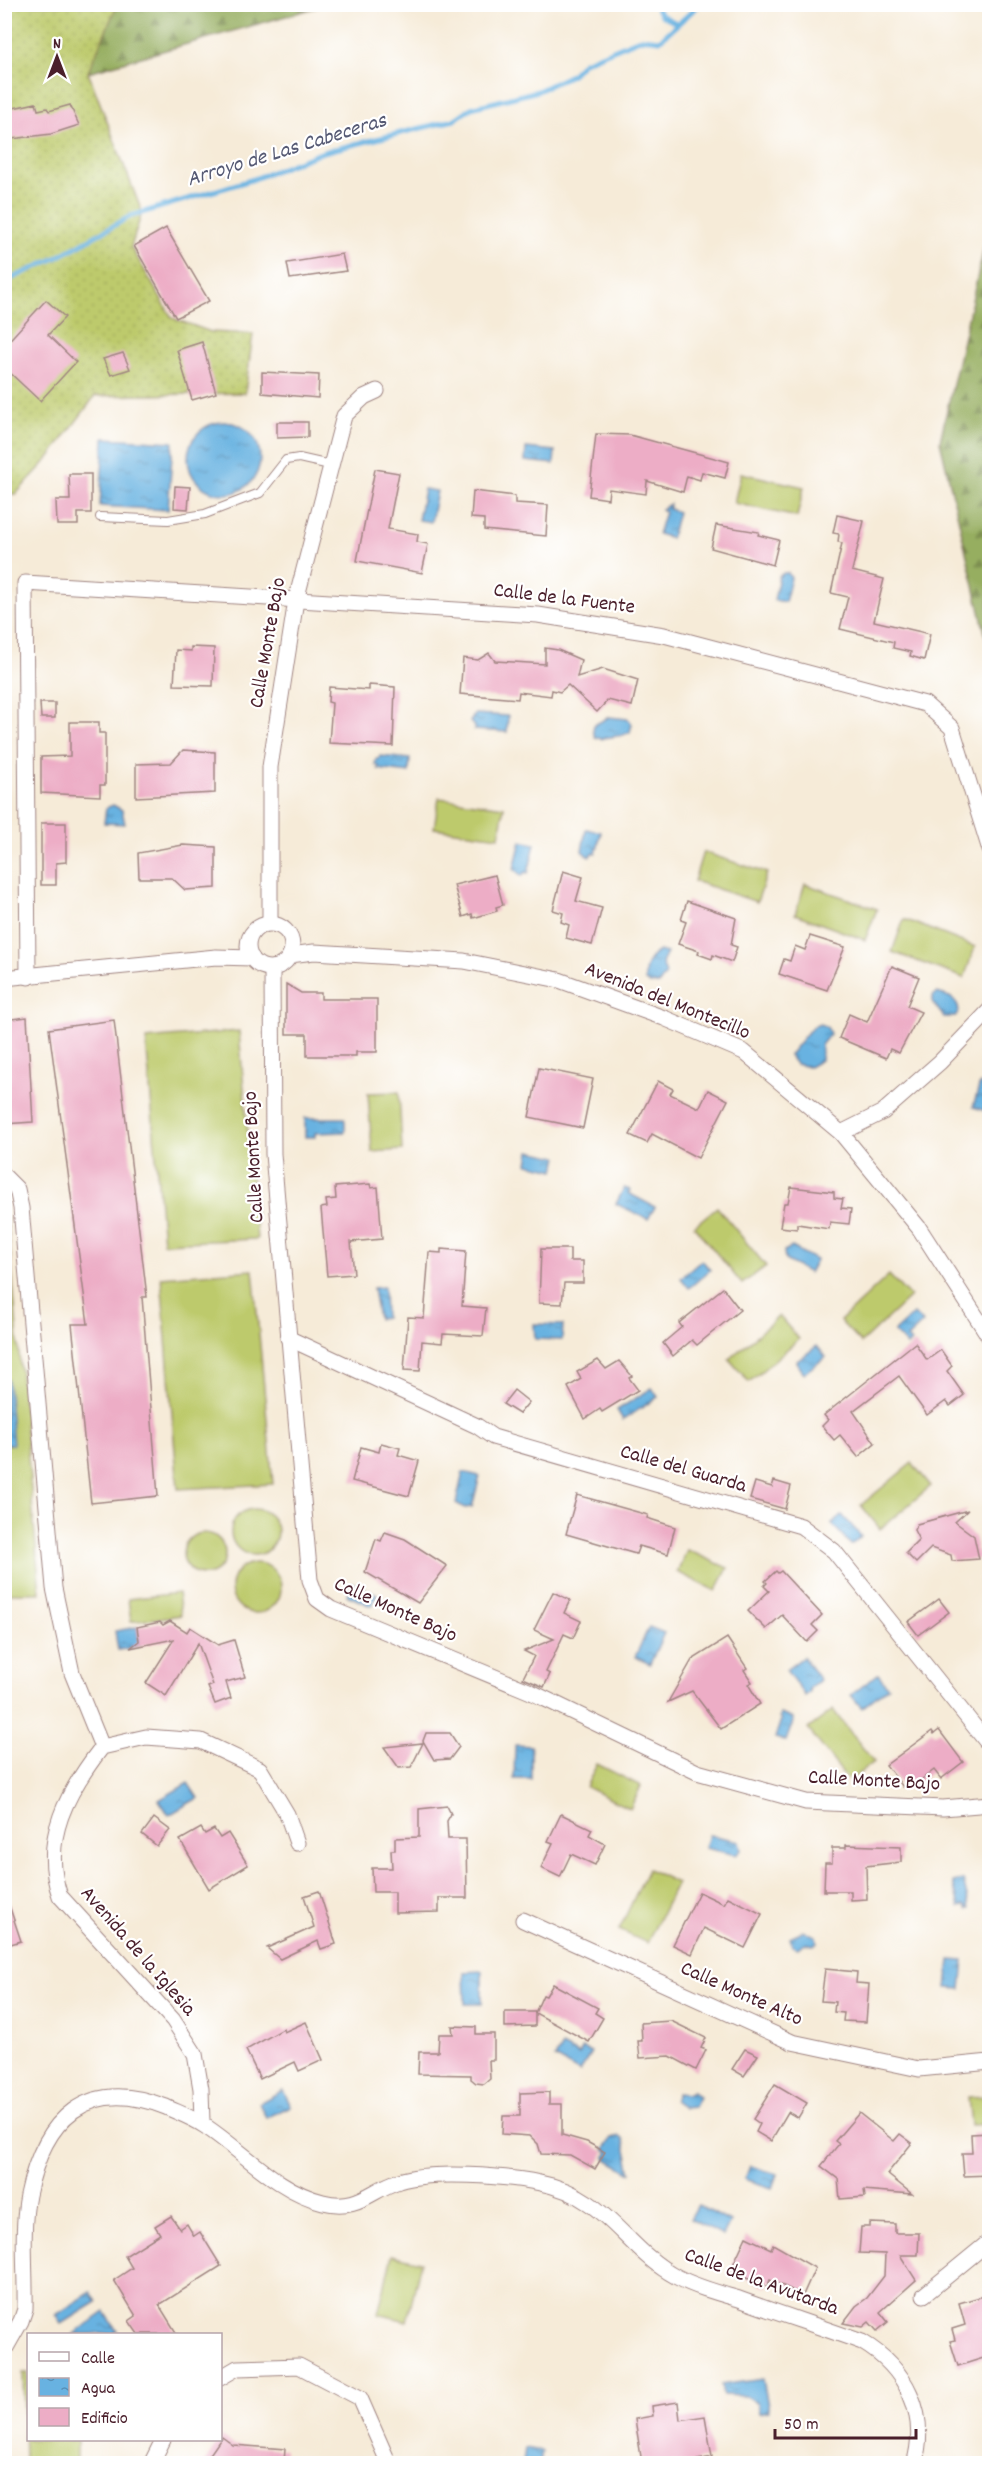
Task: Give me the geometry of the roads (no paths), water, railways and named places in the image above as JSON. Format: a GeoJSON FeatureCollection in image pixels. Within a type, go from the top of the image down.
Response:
{"type":"FeatureCollection","features":[{"type":"Feature","properties":{"kind":"street","name":"Calle Monte Bajo"},"geometry":{"type":"LineString","coordinates":[[270,923],[270,767],[296,600],[344,416],[364,397],[376,391]]}},
{"type":"Feature","properties":{"kind":"street","name":"Calle de la Fuente"},"geometry":{"type":"LineString","coordinates":[[28,977],[25,583],[538,615],[664,635],[925,704],[952,728],[990,850]]}},
{"type":"Feature","properties":{"kind":"street"},"geometry":{"type":"LineString","coordinates":[[270,923],[282,927],[291,947],[286,961],[272,968],[265,967],[250,951],[254,931],[270,923]]}},
{"type":"Feature","properties":{"kind":"street","name":"Avenida del Montecillo"},"geometry":{"type":"LineString","coordinates":[[291,947],[314,952],[464,961],[559,980],[664,1018],[744,1052],[841,1133],[919,1228],[989,1334]]}},
{"type":"Feature","properties":{"kind":"street"},"geometry":{"type":"LineString","coordinates":[[4,978],[216,957],[250,951]]}},
{"type":"Feature","properties":{"kind":"street","name":"Calle Monte Bajo"},"geometry":{"type":"LineString","coordinates":[[272,968],[273,1154],[310,1580],[317,1599],[331,1609],[531,1692],[697,1772],[806,1802],[943,1808],[990,1804]]}},
{"type":"Feature","properties":{"kind":"street"},"geometry":{"type":"LineString","coordinates":[[841,1133],[883,1112],[940,1062],[990,1010]]}},
{"type":"Feature","properties":{"kind":"street"},"geometry":{"type":"LineString","coordinates":[[4,1176],[17,1189],[21,1208],[54,1588],[72,1673],[102,1747],[146,1737],[201,1741],[260,1769],[286,1814],[297,1843]]}},
{"type":"Feature","properties":{"kind":"street","name":"Calle del Guarda"},"geometry":{"type":"LineString","coordinates":[[288,1338],[477,1426],[494,1437],[801,1526],[834,1551],[990,1746]]}},
{"type":"Feature","properties":{"kind":"street","name":"Avenida de la Iglesia"},"geometry":{"type":"LineString","coordinates":[[102,1747],[68,1796],[56,1825],[51,1857],[53,1876],[60,1896],[173,2020],[195,2054],[201,2089],[202,2123]]}},
{"type":"Feature","properties":{"kind":"street","name":"Calle Monte Alto"},"geometry":{"type":"LineString","coordinates":[[522,1920],[792,2042],[919,2069],[990,2062]]}},
{"type":"Feature","properties":{"kind":"street","name":"Calle de la Avutarda"},"geometry":{"type":"LineString","coordinates":[[4,2351],[19,2327],[25,2309],[28,2194],[45,2146],[62,2118],[95,2098],[121,2095],[150,2102],[202,2123],[272,2177],[296,2191],[331,2204],[357,2202],[398,2181],[438,2176],[540,2183],[582,2197],[610,2218],[645,2252],[678,2277],[862,2342],[884,2356],[911,2392],[919,2412],[918,2450],[914,2463]]}},
{"type":"Feature","properties":{"kind":"street"},"geometry":{"type":"LineString","coordinates":[[924,2295],[990,2241]]}},
{"type":"Feature","properties":{"kind":"street"},"geometry":{"type":"LineString","coordinates":[[222,2377],[237,2368],[299,2366],[360,2398],[389,2463]]}},
{"type":"Feature","properties":{"kind":"street"},"geometry":{"type":"LineString","coordinates":[[151,2463],[162,2441]]}},
{"type":"Feature","properties":{"kind":"lane"},"geometry":{"type":"LineString","coordinates":[[100,517],[168,520],[205,514],[260,493],[286,460],[299,458],[330,465]]}},
{"type":"Feature","properties":{"kind":"water"},"geometry":{"type":"Polygon","coordinates":[[[231,422],[250,432],[258,444],[260,458],[258,472],[250,484],[238,492],[217,494],[198,484],[190,472],[188,451],[198,432],[210,424],[231,422]]]}},
{"type":"Feature","properties":{"kind":"water"},"geometry":{"type":"Polygon","coordinates":[[[104,438],[173,442],[168,510],[100,506],[104,438]]]}},
{"type":"Feature","properties":{"kind":"water"},"geometry":{"type":"Polygon","coordinates":[[[526,448],[555,451],[554,464],[525,461],[526,448]]]}},
{"type":"Feature","properties":{"kind":"water"},"geometry":{"type":"Polygon","coordinates":[[[424,489],[437,491],[431,522],[418,520],[424,489]]]}},
{"type":"Feature","properties":{"kind":"water"},"geometry":{"type":"Polygon","coordinates":[[[670,504],[669,509],[678,512],[671,538],[658,534],[665,512],[661,509],[670,504]]]}},
{"type":"Feature","properties":{"kind":"water"},"geometry":{"type":"Polygon","coordinates":[[[788,573],[791,578],[785,602],[774,600],[779,576],[788,573]]]}},
{"type":"Feature","properties":{"kind":"water"},"geometry":{"type":"Polygon","coordinates":[[[475,714],[508,716],[507,732],[474,730],[475,727],[470,722],[475,714]]]}},
{"type":"Feature","properties":{"kind":"water"},"geometry":{"type":"Polygon","coordinates":[[[609,717],[628,719],[632,724],[630,732],[601,739],[595,737],[594,725],[609,717]]]}},
{"type":"Feature","properties":{"kind":"water"},"geometry":{"type":"Polygon","coordinates":[[[380,756],[410,759],[409,773],[378,769],[379,766],[375,765],[376,759],[380,756]]]}},
{"type":"Feature","properties":{"kind":"water"},"geometry":{"type":"Polygon","coordinates":[[[113,805],[122,810],[125,824],[104,823],[106,808],[113,805]]]}},
{"type":"Feature","properties":{"kind":"water"},"geometry":{"type":"Polygon","coordinates":[[[586,829],[601,832],[596,854],[593,853],[589,857],[582,851],[586,829]]]}},
{"type":"Feature","properties":{"kind":"water"},"geometry":{"type":"Polygon","coordinates":[[[521,841],[535,844],[528,873],[525,872],[522,876],[514,869],[521,841]]]}},
{"type":"Feature","properties":{"kind":"water"},"geometry":{"type":"Polygon","coordinates":[[[659,951],[667,953],[662,963],[666,974],[659,984],[650,984],[645,981],[646,968],[649,960],[659,951]]]}},
{"type":"Feature","properties":{"kind":"water"},"geometry":{"type":"Polygon","coordinates":[[[937,993],[948,996],[956,1002],[959,1010],[955,1017],[944,1017],[933,1003],[933,996],[937,993]]]}},
{"type":"Feature","properties":{"kind":"water"},"geometry":{"type":"Polygon","coordinates":[[[820,1024],[827,1027],[830,1034],[821,1045],[821,1060],[809,1067],[796,1064],[789,1055],[812,1027],[820,1024]]]}},
{"type":"Feature","properties":{"kind":"water"},"geometry":{"type":"Polygon","coordinates":[[[980,1084],[989,1086],[989,1112],[973,1107],[980,1084]]]}},
{"type":"Feature","properties":{"kind":"water"},"geometry":{"type":"Polygon","coordinates":[[[305,1118],[345,1118],[345,1132],[315,1133],[315,1137],[305,1137],[305,1118]]]}},
{"type":"Feature","properties":{"kind":"water"},"geometry":{"type":"Polygon","coordinates":[[[530,1151],[558,1157],[555,1170],[528,1164],[530,1151]]]}},
{"type":"Feature","properties":{"kind":"water"},"geometry":{"type":"Polygon","coordinates":[[[624,1188],[630,1190],[628,1193],[655,1207],[648,1219],[616,1204],[624,1188]]]}},
{"type":"Feature","properties":{"kind":"water"},"geometry":{"type":"Polygon","coordinates":[[[792,1247],[816,1260],[809,1273],[785,1260],[784,1251],[792,1247]]]}},
{"type":"Feature","properties":{"kind":"water"},"geometry":{"type":"Polygon","coordinates":[[[702,1260],[710,1270],[689,1288],[681,1278],[702,1260]]]}},
{"type":"Feature","properties":{"kind":"water"},"geometry":{"type":"Polygon","coordinates":[[[384,1287],[385,1318],[378,1319],[373,1288],[384,1287]]]}},
{"type":"Feature","properties":{"kind":"water"},"geometry":{"type":"Polygon","coordinates":[[[914,1314],[923,1323],[907,1338],[911,1342],[907,1346],[894,1332],[914,1314]]]}},
{"type":"Feature","properties":{"kind":"water"},"geometry":{"type":"Polygon","coordinates":[[[534,1324],[563,1325],[562,1340],[535,1339],[534,1324]]]}},
{"type":"Feature","properties":{"kind":"water"},"geometry":{"type":"Polygon","coordinates":[[[817,1346],[826,1357],[804,1373],[796,1362],[817,1346]]]}},
{"type":"Feature","properties":{"kind":"water"},"geometry":{"type":"Polygon","coordinates":[[[5,1376],[8,1380],[13,1444],[5,1445],[5,1376]]]}},
{"type":"Feature","properties":{"kind":"water"},"geometry":{"type":"Polygon","coordinates":[[[652,1388],[658,1397],[623,1420],[617,1410],[652,1388]]]}},
{"type":"Feature","properties":{"kind":"water"},"geometry":{"type":"Polygon","coordinates":[[[463,1472],[480,1476],[472,1507],[465,1508],[456,1503],[463,1472]]]}},
{"type":"Feature","properties":{"kind":"water"},"geometry":{"type":"Polygon","coordinates":[[[842,1515],[861,1536],[851,1545],[832,1524],[842,1515]]]}},
{"type":"Feature","properties":{"kind":"water"},"geometry":{"type":"Polygon","coordinates":[[[352,1583],[377,1594],[371,1606],[347,1595],[352,1583]]]}},
{"type":"Feature","properties":{"kind":"water"},"geometry":{"type":"Polygon","coordinates":[[[137,1627],[140,1646],[118,1650],[115,1631],[137,1627]]]}},
{"type":"Feature","properties":{"kind":"water"},"geometry":{"type":"Polygon","coordinates":[[[649,1627],[664,1633],[650,1664],[635,1657],[649,1627]]]}},
{"type":"Feature","properties":{"kind":"water"},"geometry":{"type":"Polygon","coordinates":[[[803,1657],[820,1680],[809,1689],[810,1692],[805,1696],[786,1670],[803,1657]]]}},
{"type":"Feature","properties":{"kind":"water"},"geometry":{"type":"Polygon","coordinates":[[[878,1674],[888,1687],[862,1708],[851,1695],[878,1674]]]}},
{"type":"Feature","properties":{"kind":"water"},"geometry":{"type":"Polygon","coordinates":[[[780,1714],[794,1719],[786,1741],[775,1738],[781,1720],[780,1714]]]}},
{"type":"Feature","properties":{"kind":"water"},"geometry":{"type":"Polygon","coordinates":[[[515,1745],[531,1746],[531,1779],[514,1779],[515,1745]]]}},
{"type":"Feature","properties":{"kind":"water"},"geometry":{"type":"Polygon","coordinates":[[[188,1783],[198,1798],[169,1815],[159,1800],[188,1783]]]}},
{"type":"Feature","properties":{"kind":"water"},"geometry":{"type":"Polygon","coordinates":[[[709,1835],[739,1841],[741,1850],[736,1855],[705,1848],[709,1835]]]}},
{"type":"Feature","properties":{"kind":"water"},"geometry":{"type":"Polygon","coordinates":[[[963,1880],[970,1909],[967,1910],[966,1906],[959,1907],[953,1882],[963,1880]]]}},
{"type":"Feature","properties":{"kind":"water"},"geometry":{"type":"Polygon","coordinates":[[[803,1931],[816,1936],[817,1943],[813,1945],[804,1943],[798,1948],[792,1946],[790,1937],[803,1931]]]}},
{"type":"Feature","properties":{"kind":"water"},"geometry":{"type":"Polygon","coordinates":[[[950,1960],[964,1961],[961,1989],[947,1988],[950,1960]]]}},
{"type":"Feature","properties":{"kind":"water"},"geometry":{"type":"Polygon","coordinates":[[[482,1971],[482,2004],[465,2004],[464,1972],[482,1971]]]}},
{"type":"Feature","properties":{"kind":"water"},"geometry":{"type":"Polygon","coordinates":[[[562,2046],[579,2055],[583,2048],[591,2052],[580,2072],[555,2058],[562,2046]]]}},
{"type":"Feature","properties":{"kind":"water"},"geometry":{"type":"Polygon","coordinates":[[[283,2090],[291,2106],[266,2118],[259,2103],[283,2090]]]}},
{"type":"Feature","properties":{"kind":"water"},"geometry":{"type":"Polygon","coordinates":[[[693,2091],[699,2097],[694,2107],[684,2108],[674,2101],[677,2093],[686,2094],[693,2091]]]}},
{"type":"Feature","properties":{"kind":"water"},"geometry":{"type":"Polygon","coordinates":[[[619,2136],[624,2140],[631,2173],[605,2158],[609,2152],[604,2149],[612,2138],[619,2136]]]}},
{"type":"Feature","properties":{"kind":"water"},"geometry":{"type":"Polygon","coordinates":[[[750,2166],[777,2174],[772,2188],[745,2179],[750,2166]]]}},
{"type":"Feature","properties":{"kind":"water"},"geometry":{"type":"Polygon","coordinates":[[[698,2205],[730,2222],[723,2236],[690,2219],[698,2205]]]}},
{"type":"Feature","properties":{"kind":"water"},"geometry":{"type":"Polygon","coordinates":[[[91,2292],[97,2302],[62,2324],[56,2315],[91,2292]]]}},
{"type":"Feature","properties":{"kind":"water"},"geometry":{"type":"Polygon","coordinates":[[[105,2312],[117,2331],[114,2333],[75,2333],[105,2312]]]}},
{"type":"Feature","properties":{"kind":"water"},"geometry":{"type":"Polygon","coordinates":[[[763,2379],[769,2411],[759,2413],[757,2404],[746,2396],[723,2395],[721,2385],[763,2379]]]}},
{"type":"Feature","properties":{"kind":"water"},"geometry":{"type":"Polygon","coordinates":[[[525,2448],[542,2451],[540,2463],[523,2463],[525,2448]]]}},
{"type":"Feature","properties":{"kind":"waterway"},"geometry":{"type":"LineString","coordinates":[[654,4],[661,15],[678,24]]}},
{"type":"Feature","properties":{"kind":"waterway","name":"Arroyo de Las Cabeceras"},"geometry":{"type":"LineString","coordinates":[[4,282],[56,258],[131,216],[254,179],[323,152],[454,120],[471,108],[538,91],[571,75],[584,62],[642,38],[660,40],[700,4]]}}]}
